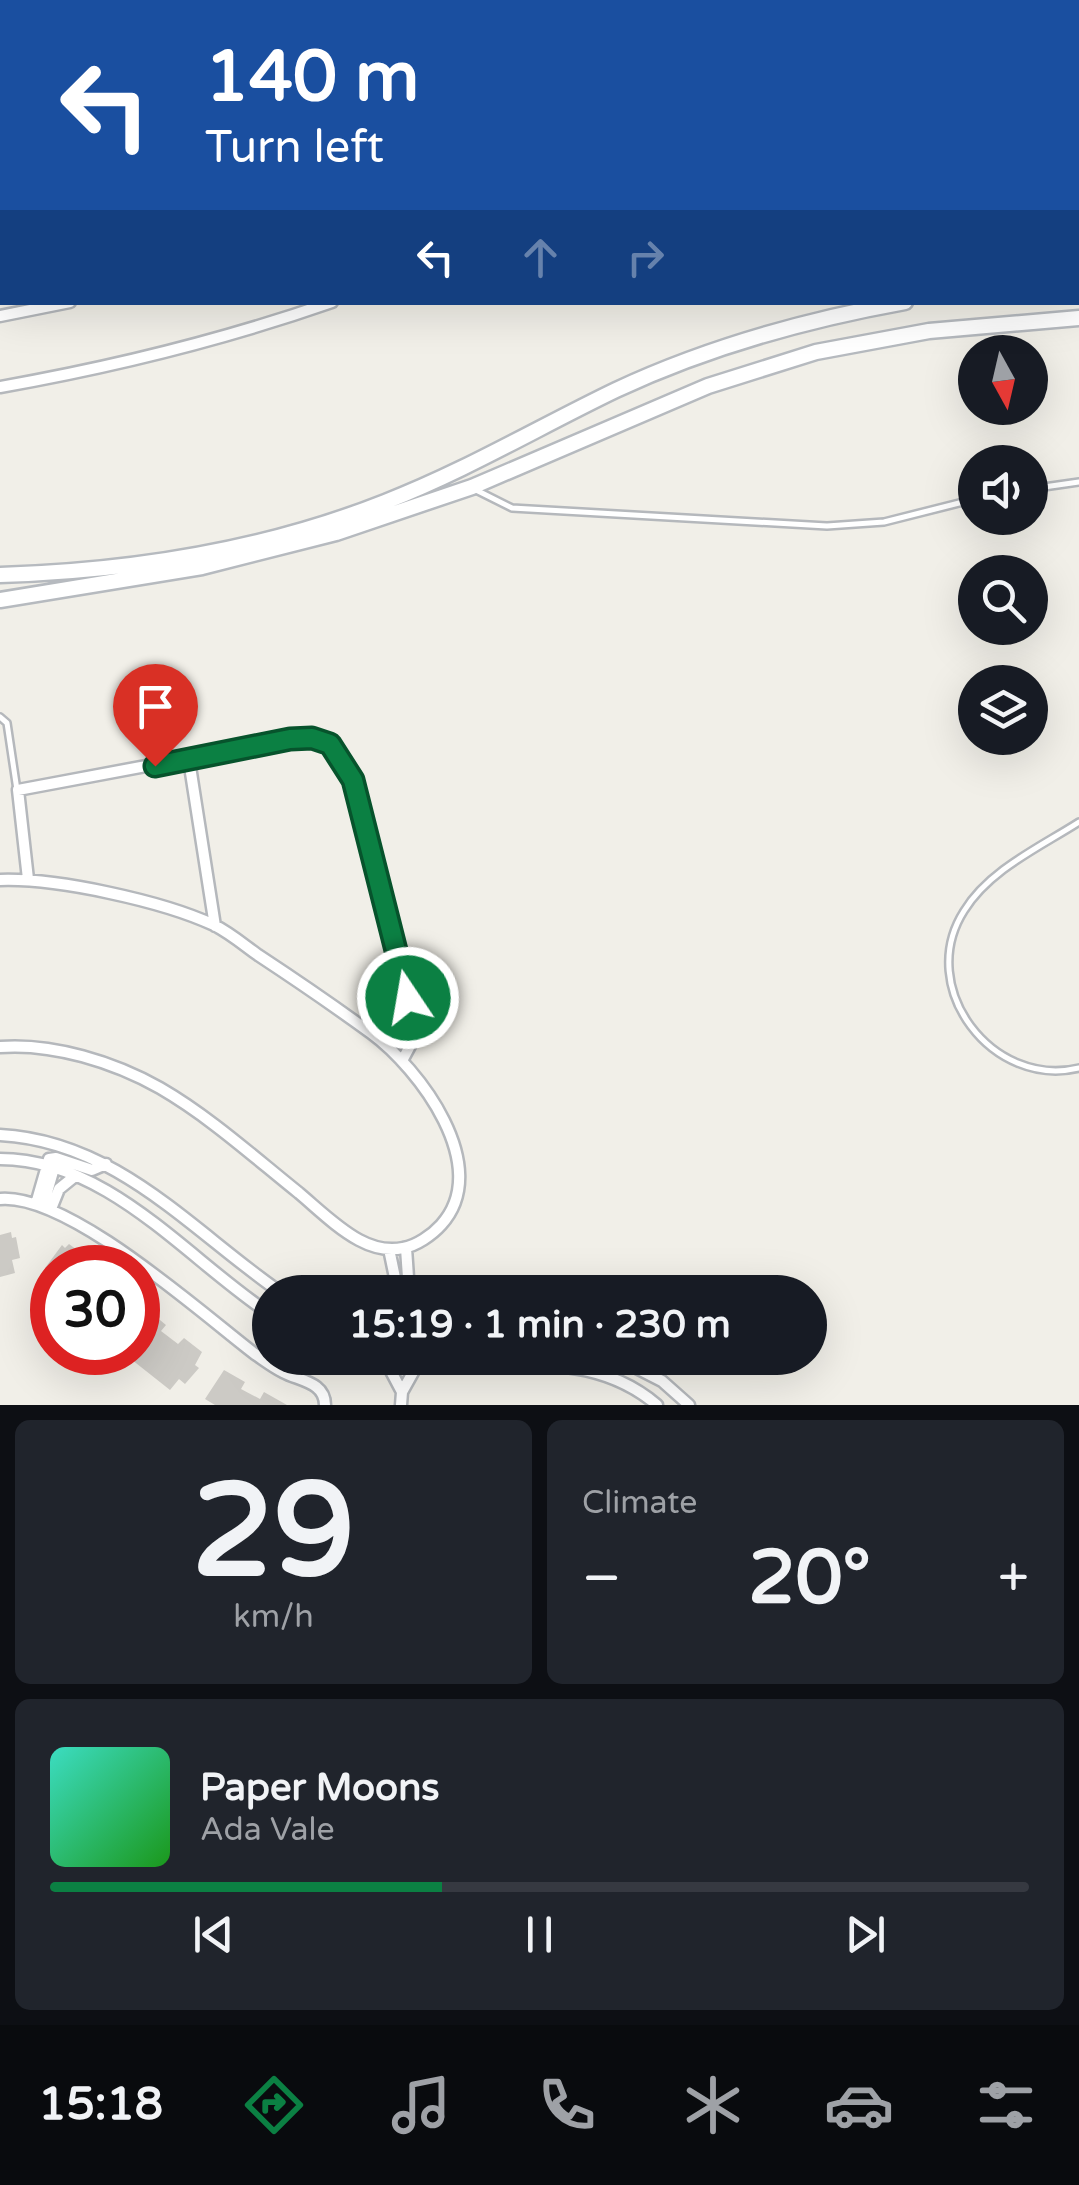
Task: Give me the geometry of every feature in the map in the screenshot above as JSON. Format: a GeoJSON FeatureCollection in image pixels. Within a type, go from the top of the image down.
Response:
{"type":"FeatureCollection","features":[{"type":"Feature","properties":{"kind":"main road"},"geometry":{"type":"LineString","coordinates":[[0,575],[169,559],[298,530],[385,502],[479,460],[616,390],[694,358],[802,324],[891,305]]}},
{"type":"Feature","properties":{"kind":"main road"},"geometry":{"type":"LineString","coordinates":[[0,600],[158,576],[336,532],[472,487],[708,386],[779,362],[891,336],[1079,318]]}},
{"type":"Feature","properties":{"kind":"street"},"geometry":{"type":"LineString","coordinates":[[0,387],[202,344],[323,305]]}},
{"type":"Feature","properties":{"kind":"street"},"geometry":{"type":"LineString","coordinates":[[0,316],[28,307]]}},
{"type":"Feature","properties":{"kind":"street"},"geometry":{"type":"LineString","coordinates":[[28,879],[18,790],[290,739],[312,738],[330,744],[353,780],[403,970],[414,1028],[403,1058]]}},
{"type":"Feature","properties":{"kind":"street"},"geometry":{"type":"LineString","coordinates":[[189,760],[215,926]]}},
{"type":"Feature","properties":{"kind":"street"},"geometry":{"type":"LineString","coordinates":[[0,880],[28,879],[129,898],[215,926],[323,999],[403,1058],[429,1093],[445,1124],[458,1194],[448,1218],[436,1231],[406,1248],[389,1250],[358,1240],[202,1116],[158,1086],[72,1054],[0,1047]]}},
{"type":"Feature","properties":{"kind":"street"},"geometry":{"type":"LineString","coordinates":[[0,1136],[54,1142],[106,1164],[148,1190],[258,1275]]}},
{"type":"Feature","properties":{"kind":"street"},"geometry":{"type":"LineString","coordinates":[[44,1206],[52,1158],[92,1170],[106,1164]]}},
{"type":"Feature","properties":{"kind":"street"},"geometry":{"type":"LineString","coordinates":[[0,1160],[19,1159],[50,1167],[119,1199],[252,1302]]}},
{"type":"Feature","properties":{"kind":"street"},"geometry":{"type":"LineString","coordinates":[[44,1206],[75,1176]]}},
{"type":"Feature","properties":{"kind":"street"},"geometry":{"type":"LineString","coordinates":[[0,1199],[44,1206],[98,1235],[255,1354],[282,1372],[317,1386],[325,1397],[325,1405]]}},
{"type":"Feature","properties":{"kind":"street"},"geometry":{"type":"LineString","coordinates":[[406,1248],[408,1275]]}},
{"type":"Feature","properties":{"kind":"street"},"geometry":{"type":"LineString","coordinates":[[389,1250],[394,1275]]}},
{"type":"Feature","properties":{"kind":"street"},"geometry":{"type":"LineString","coordinates":[[393,1375],[402,1392]]}},
{"type":"Feature","properties":{"kind":"street"},"geometry":{"type":"LineString","coordinates":[[401,1405],[402,1392],[412,1375]]}},
{"type":"Feature","properties":{"kind":"street"},"geometry":{"type":"LineString","coordinates":[[610,1375],[658,1405]]}},
{"type":"Feature","properties":{"kind":"street"},"geometry":{"type":"LineString","coordinates":[[650,1375],[689,1405]]}},
{"type":"Feature","properties":{"kind":"lane"},"geometry":{"type":"LineString","coordinates":[[1048,486],[1079,482]]}},
{"type":"Feature","properties":{"kind":"lane"},"geometry":{"type":"LineString","coordinates":[[472,487],[492,501],[512,508],[799,526],[884,522],[958,503]]}},
{"type":"Feature","properties":{"kind":"lane"},"geometry":{"type":"LineString","coordinates":[[0,716],[7,724],[18,790]]}},
{"type":"Feature","properties":{"kind":"lane"},"geometry":{"type":"LineString","coordinates":[[1079,822],[998,873],[976,894],[962,914],[948,968],[954,999],[991,1050],[1017,1065],[1048,1071],[1079,1068]]}},
{"type":"Feature","properties":{"kind":"building"},"geometry":{"type":"Polygon","coordinates":[[[11,1232],[12,1238],[16,1237],[20,1258],[12,1260],[15,1273],[0,1277],[0,1235],[11,1232]]]}},
{"type":"Feature","properties":{"kind":"building"},"geometry":{"type":"Polygon","coordinates":[[[160,1320],[166,1325],[161,1331],[178,1344],[184,1338],[202,1352],[195,1365],[199,1368],[185,1384],[179,1379],[170,1390],[151,1375],[160,1375],[160,1320]]]}},
{"type":"Feature","properties":{"kind":"building"},"geometry":{"type":"Polygon","coordinates":[[[224,1370],[245,1382],[241,1389],[260,1399],[264,1392],[287,1405],[215,1405],[205,1399],[224,1370]]]}},
{"type":"Feature","properties":{"kind":"route"},"geometry":{"type":"LineString","coordinates":[[155,766],[290,739],[312,738],[330,744],[353,780],[408,998]]}}]}
